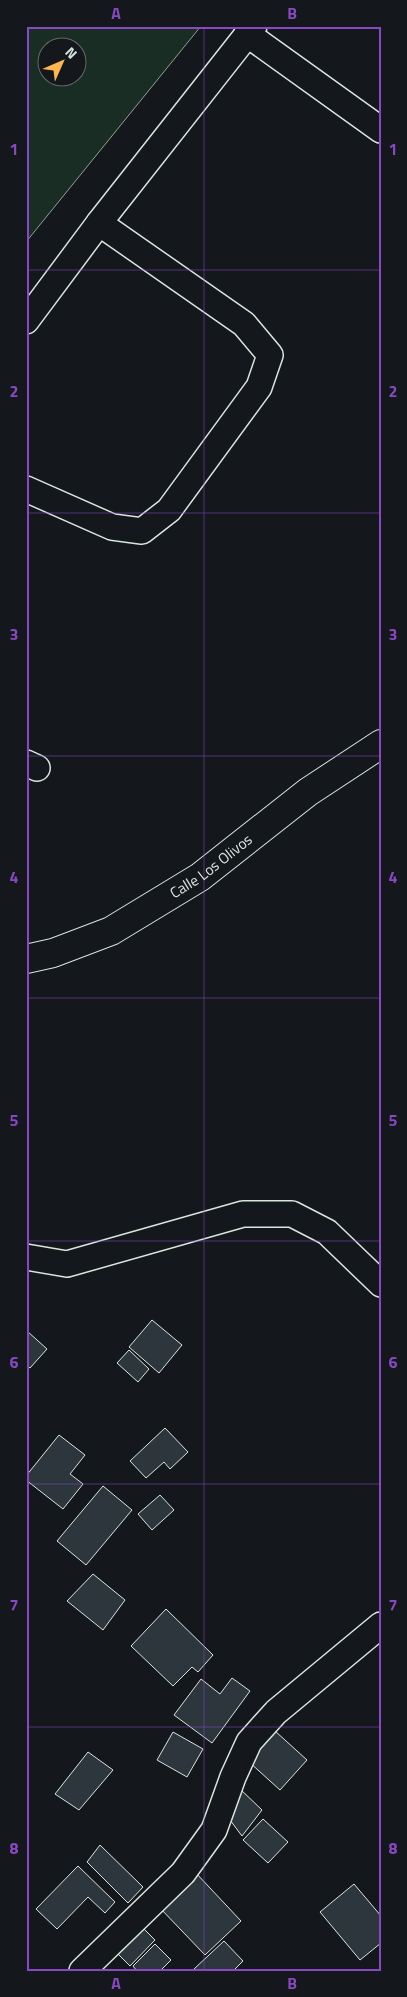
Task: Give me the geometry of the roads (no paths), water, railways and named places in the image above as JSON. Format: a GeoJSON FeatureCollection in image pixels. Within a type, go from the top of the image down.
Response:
{"type":"FeatureCollection","features":[{"type":"Feature","properties":{"kind":"street"},"geometry":{"type":"LineString","coordinates":[[26,321],[99,223],[250,30],[381,130]]}},
{"type":"Feature","properties":{"kind":"street"},"geometry":{"type":"LineString","coordinates":[[26,489],[112,527],[142,531],[169,510],[260,387],[270,355],[244,324],[99,223]]}},
{"type":"Feature","properties":{"kind":"street","name":"Calle Los Olivos"},"geometry":{"type":"LineString","coordinates":[[26,959],[53,953],[112,931],[200,877],[308,792],[381,744]]}},
{"type":"Feature","properties":{"kind":"street"},"geometry":{"type":"LineString","coordinates":[[26,1257],[68,1264],[243,1214],[292,1214],[327,1232],[381,1284]]}},
{"type":"Feature","properties":{"kind":"street"},"geometry":{"type":"LineString","coordinates":[[82,1971],[183,1873],[214,1830],[232,1777],[249,1742],[276,1712],[381,1625]]}}]}
